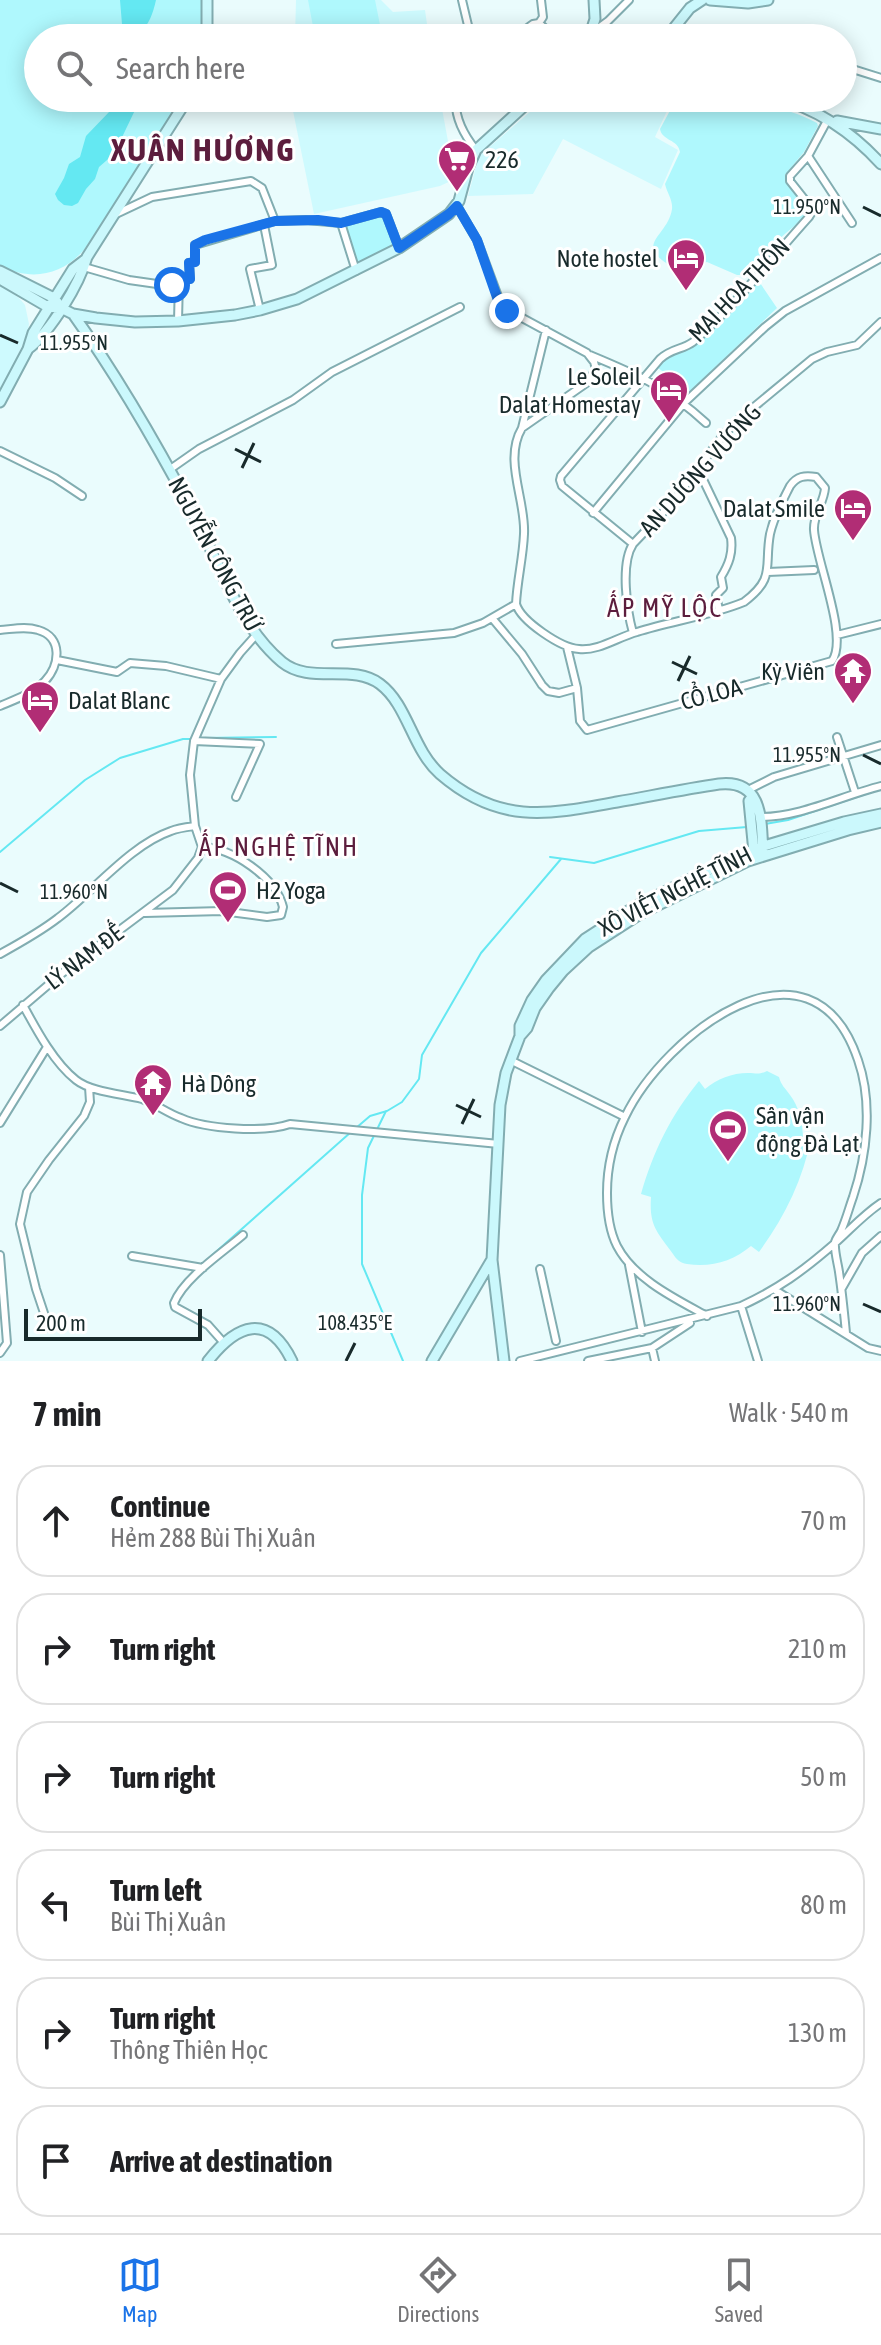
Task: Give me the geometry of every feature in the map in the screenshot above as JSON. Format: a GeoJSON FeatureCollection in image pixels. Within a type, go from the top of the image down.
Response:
{"type":"FeatureCollection","features":[{"type":"Feature","properties":{"kind":"main road"},"geometry":{"type":"LineString","coordinates":[[207,0],[207,24]]}},
{"type":"Feature","properties":{"kind":"main road"},"geometry":{"type":"LineString","coordinates":[[594,0],[594,24]]}},
{"type":"Feature","properties":{"kind":"main road"},"geometry":{"type":"LineString","coordinates":[[677,24],[690,8],[702,0]]}},
{"type":"Feature","properties":{"kind":"main road"},"geometry":{"type":"LineString","coordinates":[[710,0],[748,3],[768,0]]}},
{"type":"Feature","properties":{"kind":"main road"},"geometry":{"type":"LineString","coordinates":[[28,349],[41,339],[61,308],[179,112]]}},
{"type":"Feature","properties":{"kind":"main road"},"geometry":{"type":"LineString","coordinates":[[0,279],[48,307],[61,308],[73,314],[135,322],[178,321],[260,310],[297,299],[399,248],[449,214],[457,206],[476,150],[518,112]]}},
{"type":"Feature","properties":{"kind":"main road"},"geometry":{"type":"LineString","coordinates":[[812,112],[828,119],[881,129]]}},
{"type":"Feature","properties":{"kind":"main road"},"geometry":{"type":"LineString","coordinates":[[828,119],[881,164]]}},
{"type":"Feature","properties":{"kind":"main road"},"geometry":{"type":"LineString","coordinates":[[0,402],[48,307],[73,269],[86,262]]}},
{"type":"Feature","properties":{"kind":"main road"},"geometry":{"type":"LineString","coordinates":[[0,271],[54,298],[61,308]]}},
{"type":"Feature","properties":{"kind":"main road","name":"NGUYỄN CÔNG TRỨ"},"geometry":{"type":"LineString","coordinates":[[73,314],[123,387],[257,634],[290,668],[310,673],[362,677],[381,685],[394,700],[433,767],[464,791],[500,808],[547,814],[719,784],[737,784],[750,794]]}},
{"type":"Feature","properties":{"kind":"main road"},"geometry":{"type":"LineString","coordinates":[[750,794],[756,801],[758,853]]}},
{"type":"Feature","properties":{"kind":"main road","name":"XÔ VIẾT NGHỆ TĨNH"},"geometry":{"type":"LineString","coordinates":[[504,1361],[492,1260],[500,1105],[510,1060],[520,1036],[520,1026],[539,990],[560,963],[585,939],[636,906],[758,853],[844,822],[881,814]]}},
{"type":"Feature","properties":{"kind":"main road","name":"XÔ VIẾT NGHỆ TĨNH"},"geometry":{"type":"LineString","coordinates":[[758,853],[881,822]]}},
{"type":"Feature","properties":{"kind":"main road"},"geometry":{"type":"LineString","coordinates":[[432,1361],[492,1260]]}},
{"type":"Feature","properties":{"kind":"main road"},"geometry":{"type":"LineString","coordinates":[[208,1361],[224,1343],[243,1330],[255,1327],[272,1333],[282,1342],[292,1361]]}},
{"type":"Feature","properties":{"kind":"street"},"geometry":{"type":"LineString","coordinates":[[462,0],[468,24]]}},
{"type":"Feature","properties":{"kind":"street"},"geometry":{"type":"LineString","coordinates":[[533,24],[539,23],[543,17],[541,0]]}},
{"type":"Feature","properties":{"kind":"street"},"geometry":{"type":"LineString","coordinates":[[604,24],[629,0]]}},
{"type":"Feature","properties":{"kind":"street"},"geometry":{"type":"LineString","coordinates":[[857,70],[881,78]]}},
{"type":"Feature","properties":{"kind":"street"},"geometry":{"type":"LineString","coordinates":[[457,112],[466,137],[476,150]]}},
{"type":"Feature","properties":{"kind":"street","name":"MAI HOA THÔN"},"geometry":{"type":"LineString","coordinates":[[633,544],[562,486],[561,476],[668,351],[690,344],[708,327],[809,217],[812,212],[809,205],[790,181],[790,176],[808,156],[828,119]]}},
{"type":"Feature","properties":{"kind":"street"},"geometry":{"type":"LineString","coordinates":[[808,156],[852,223]]}},
{"type":"Feature","properties":{"kind":"street"},"geometry":{"type":"LineString","coordinates":[[116,214],[152,197],[251,181],[262,188],[275,221]]}},
{"type":"Feature","properties":{"kind":"street"},"geometry":{"type":"LineString","coordinates":[[457,206],[477,240],[502,307],[587,353],[645,378],[684,403],[706,423]]}},
{"type":"Feature","properties":{"kind":"street"},"geometry":{"type":"LineString","coordinates":[[178,321],[179,280],[190,279],[189,263],[195,262],[195,245],[205,240],[275,221],[341,223],[381,212],[386,214],[399,248]]}},
{"type":"Feature","properties":{"kind":"street"},"geometry":{"type":"LineString","coordinates":[[341,223],[356,271]]}},
{"type":"Feature","properties":{"kind":"street"},"geometry":{"type":"LineString","coordinates":[[260,310],[250,269],[272,265],[264,225]]}},
{"type":"Feature","properties":{"kind":"street"},"geometry":{"type":"LineString","coordinates":[[593,513],[684,403],[726,362],[785,311],[881,258]]}},
{"type":"Feature","properties":{"kind":"street"},"geometry":{"type":"LineString","coordinates":[[86,262],[129,280],[178,287]]}},
{"type":"Feature","properties":{"kind":"street"},"geometry":{"type":"LineString","coordinates":[[169,470],[199,449],[293,400],[341,367],[460,307]]}},
{"type":"Feature","properties":{"kind":"street","name":"AN DƯƠNG VƯƠNG"},"geometry":{"type":"LineString","coordinates":[[633,633],[628,617],[626,566],[627,552],[633,544],[672,503],[721,438],[769,393],[819,355],[857,345],[881,322]]}},
{"type":"Feature","properties":{"kind":"street"},"geometry":{"type":"LineString","coordinates":[[546,330],[522,428],[516,440],[515,457],[524,526],[516,604],[517,610],[526,619],[567,647],[581,650],[744,602],[757,593],[768,572],[770,535],[780,505],[794,480],[816,477],[825,488],[816,513],[814,533],[837,635],[881,624]]}},
{"type":"Feature","properties":{"kind":"street"},"geometry":{"type":"LineString","coordinates":[[522,428],[591,379],[595,365],[587,353]]}},
{"type":"Feature","properties":{"kind":"street"},"geometry":{"type":"LineString","coordinates":[[0,451],[55,478],[82,496]]}},
{"type":"Feature","properties":{"kind":"street"},"geometry":{"type":"LineString","coordinates":[[698,469],[731,538],[729,565],[721,577],[723,588],[716,595],[719,610]]}},
{"type":"Feature","properties":{"kind":"street"},"geometry":{"type":"LineString","coordinates":[[768,572],[814,570]]}},
{"type":"Feature","properties":{"kind":"street"},"geometry":{"type":"LineString","coordinates":[[336,644],[454,633],[492,618],[516,604]]}},
{"type":"Feature","properties":{"kind":"street"},"geometry":{"type":"LineString","coordinates":[[492,618],[548,691],[559,693],[577,688]]}},
{"type":"Feature","properties":{"kind":"street"},"geometry":{"type":"LineString","coordinates":[[0,630],[26,628],[43,632],[55,642],[58,654],[48,678],[42,684],[0,706]]}},
{"type":"Feature","properties":{"kind":"street"},"geometry":{"type":"LineString","coordinates":[[143,913],[222,911],[267,917],[281,915],[283,907],[275,888],[258,872],[232,854],[202,847],[195,826],[190,775],[194,741],[221,679],[257,634]]}},
{"type":"Feature","properties":{"kind":"street","name":"CỔ LOA"},"geometry":{"type":"LineString","coordinates":[[567,647],[582,726],[587,730],[829,662],[837,653],[837,635]]}},
{"type":"Feature","properties":{"kind":"street"},"geometry":{"type":"LineString","coordinates":[[57,660],[117,672],[130,663],[166,666],[221,679]]}},
{"type":"Feature","properties":{"kind":"street"},"geometry":{"type":"LineString","coordinates":[[837,737],[855,792]]}},
{"type":"Feature","properties":{"kind":"street"},"geometry":{"type":"LineString","coordinates":[[194,741],[260,744],[236,797]]}},
{"type":"Feature","properties":{"kind":"street"},"geometry":{"type":"LineString","coordinates":[[750,794],[774,777],[881,745]]}},
{"type":"Feature","properties":{"kind":"street"},"geometry":{"type":"LineString","coordinates":[[756,817],[796,812],[881,786]]}},
{"type":"Feature","properties":{"kind":"street"},"geometry":{"type":"LineString","coordinates":[[0,954],[58,918],[144,846],[169,831],[195,826]]}},
{"type":"Feature","properties":{"kind":"street","name":"LÝ NAM ĐẾ"},"geometry":{"type":"LineString","coordinates":[[0,1026],[173,890],[198,858],[202,847]]}},
{"type":"Feature","properties":{"kind":"street"},"geometry":{"type":"LineString","coordinates":[[707,1316],[638,1272],[617,1246],[607,1214],[607,1182],[613,1146],[625,1117],[651,1076],[675,1049],[715,1017],[740,1004],[787,994],[820,1005],[845,1029],[859,1061],[866,1100],[866,1141],[856,1186],[835,1243],[846,1333]]}},
{"type":"Feature","properties":{"kind":"street"},"geometry":{"type":"LineString","coordinates":[[23,1005],[47,1047],[76,1081],[140,1099],[181,1118],[210,1127],[277,1128],[290,1124],[499,1144]]}},
{"type":"Feature","properties":{"kind":"street"},"geometry":{"type":"LineString","coordinates":[[0,1123],[47,1047]]}},
{"type":"Feature","properties":{"kind":"street"},"geometry":{"type":"LineString","coordinates":[[510,1060],[625,1117]]}},
{"type":"Feature","properties":{"kind":"street"},"geometry":{"type":"LineString","coordinates":[[49,1328],[20,1224],[27,1192],[84,1116],[90,1102],[89,1087]]}},
{"type":"Feature","properties":{"kind":"street"},"geometry":{"type":"LineString","coordinates":[[520,1361],[741,1306],[775,1290],[881,1203]]}},
{"type":"Feature","properties":{"kind":"street"},"geometry":{"type":"LineString","coordinates":[[224,1343],[208,1325],[175,1307],[174,1303],[203,1268],[243,1235]]}},
{"type":"Feature","properties":{"kind":"street"},"geometry":{"type":"LineString","coordinates":[[842,1288],[862,1253],[881,1236]]}},
{"type":"Feature","properties":{"kind":"street"},"geometry":{"type":"LineString","coordinates":[[873,1242],[881,1249]]}},
{"type":"Feature","properties":{"kind":"street"},"geometry":{"type":"LineString","coordinates":[[0,1255],[7,1343],[0,1353]]}},
{"type":"Feature","properties":{"kind":"street"},"geometry":{"type":"LineString","coordinates":[[132,1256],[203,1268]]}},
{"type":"Feature","properties":{"kind":"street"},"geometry":{"type":"LineString","coordinates":[[628,1261],[642,1332]]}},
{"type":"Feature","properties":{"kind":"street"},"geometry":{"type":"LineString","coordinates":[[540,1269],[556,1341]]}},
{"type":"Feature","properties":{"kind":"street"},"geometry":{"type":"LineString","coordinates":[[775,1290],[868,1348],[881,1351]]}},
{"type":"Feature","properties":{"kind":"street"},"geometry":{"type":"LineString","coordinates":[[741,1306],[758,1361]]}},
{"type":"Feature","properties":{"kind":"street"},"geometry":{"type":"LineString","coordinates":[[588,1361],[652,1348],[697,1319]]}},
{"type":"Feature","properties":{"kind":"street"},"geometry":{"type":"LineString","coordinates":[[652,1348],[655,1361]]}},
{"type":"Feature","properties":{"kind":"shaded area"},"geometry":{"type":"Polygon","coordinates":[[[0,0],[202,0],[201,24],[24,24],[24,112],[174,112],[84,250],[75,259],[66,266],[45,273],[23,273],[0,266],[0,0]]]}},
{"type":"Feature","properties":{"kind":"shaded area"},"geometry":{"type":"Polygon","coordinates":[[[120,0],[156,0],[147,24],[122,24],[120,0]]]}},
{"type":"Feature","properties":{"kind":"shaded area"},"geometry":{"type":"Polygon","coordinates":[[[296,0],[381,0],[393,12],[425,10],[427,24],[295,24],[296,0]]]}},
{"type":"Feature","properties":{"kind":"shaded area"},"geometry":{"type":"Polygon","coordinates":[[[308,0],[375,0],[380,24],[313,24],[308,0]]]}},
{"type":"Feature","properties":{"kind":"shaded area"},"geometry":{"type":"Polygon","coordinates":[[[109,112],[134,112],[114,154],[99,167],[95,179],[78,203],[64,205],[55,194],[69,164],[80,157],[86,136],[109,112]]]}},
{"type":"Feature","properties":{"kind":"shaded area"},"geometry":{"type":"Polygon","coordinates":[[[293,112],[443,112],[455,179],[440,186],[314,214],[293,112]]]}},
{"type":"Feature","properties":{"kind":"shaded area"},"geometry":{"type":"Polygon","coordinates":[[[530,112],[666,112],[655,137],[678,150],[661,189],[563,139],[533,194],[468,196],[479,156],[530,112]]]}},
{"type":"Feature","properties":{"kind":"shaded area"},"geometry":{"type":"Polygon","coordinates":[[[669,112],[791,112],[817,123],[804,152],[785,175],[807,211],[747,275],[737,275],[707,262],[679,270],[656,254],[653,247],[655,241],[672,209],[665,184],[680,152],[660,129],[669,112]]]}},
{"type":"Feature","properties":{"kind":"shaded area"},"geometry":{"type":"Polygon","coordinates":[[[384,215],[393,245],[357,263],[346,226],[384,215]]]}},
{"type":"Feature","properties":{"kind":"shaded area"},"geometry":{"type":"Polygon","coordinates":[[[758,280],[777,308],[690,391],[658,368],[670,354],[692,347],[758,280]]]}},
{"type":"Feature","properties":{"kind":"shaded area"},"geometry":{"type":"Polygon","coordinates":[[[0,284],[25,305],[29,324],[27,336],[0,391],[0,284]]]}},
{"type":"Feature","properties":{"kind":"shaded area","name":"Sân vận động Đà Lạt"},"geometry":{"type":"Polygon","coordinates":[[[767,1071],[779,1077],[798,1109],[803,1136],[811,1138],[791,1198],[759,1252],[751,1246],[721,1262],[705,1265],[682,1263],[675,1258],[655,1228],[651,1197],[641,1194],[657,1149],[680,1107],[699,1081],[705,1089],[731,1075],[767,1071]]]}},
{"type":"Feature","properties":{"kind":"waterway"},"geometry":{"type":"LineString","coordinates":[[205,738],[276,737]]}},
{"type":"Feature","properties":{"kind":"waterway"},"geometry":{"type":"LineString","coordinates":[[0,852],[85,780],[120,758],[191,739]]}},
{"type":"Feature","properties":{"kind":"waterway"},"geometry":{"type":"LineString","coordinates":[[765,824],[788,820],[881,789]]}},
{"type":"Feature","properties":{"kind":"waterway"},"geometry":{"type":"LineString","coordinates":[[550,857],[594,863],[699,831],[747,827]]}},
{"type":"Feature","properties":{"kind":"waterway"},"geometry":{"type":"LineString","coordinates":[[356,1128],[370,1116],[402,1102],[419,1079],[422,1055],[481,953],[561,859]]}},
{"type":"Feature","properties":{"kind":"waterway"},"geometry":{"type":"LineString","coordinates":[[386,1111],[368,1148],[362,1195],[362,1264],[403,1361]]}},
{"type":"Feature","properties":{"kind":"waterway"},"geometry":{"type":"LineString","coordinates":[[200,1266],[351,1132]]}},
{"type":"Feature","properties":{"kind":"place","name":"226"},"geometry":{"type":"Point","coordinates":[457,193]}},
{"type":"Feature","properties":{"kind":"place","name":"Note hostel"},"geometry":{"type":"Point","coordinates":[686,292]}},
{"type":"Feature","properties":{"kind":"place","name":"Le Soleil Dalat Homestay"},"geometry":{"type":"Point","coordinates":[669,424]}},
{"type":"Feature","properties":{"kind":"place","name":"Dalat Smile"},"geometry":{"type":"Point","coordinates":[853,542]}},
{"type":"Feature","properties":{"kind":"place","name":"Kỳ Viên"},"geometry":{"type":"Point","coordinates":[853,705]}},
{"type":"Feature","properties":{"kind":"place","name":"Dalat Blanc"},"geometry":{"type":"Point","coordinates":[40,734]}},
{"type":"Feature","properties":{"kind":"place","name":"H2 Yoga"},"geometry":{"type":"Point","coordinates":[228,924]}},
{"type":"Feature","properties":{"kind":"place","name":"Hà Dông"},"geometry":{"type":"Point","coordinates":[153,1117]}},
{"type":"Feature","properties":{"kind":"place","name":"Sân vận động Đà Lạt"},"geometry":{"type":"Point","coordinates":[728,1163]}},
{"type":"Feature","properties":{"kind":"district","name":"XUÂN HƯƠNG"},"geometry":{"type":"Point","coordinates":[203,149]}},
{"type":"Feature","properties":{"kind":"district","name":"ẤP MỸ LỘC"},"geometry":{"type":"Point","coordinates":[665,608]}},
{"type":"Feature","properties":{"kind":"district","name":"ẤP NGHỆ TĨNH"},"geometry":{"type":"Point","coordinates":[279,847]}},
{"type":"Feature","properties":{"kind":"route"},"geometry":{"type":"LineString","coordinates":[[172,285],[178,287],[179,280],[190,279],[189,263],[195,262],[195,245],[205,240],[275,221],[341,223],[381,212],[386,214],[399,248],[457,206],[477,240],[498,300],[507,311]]}}]}
